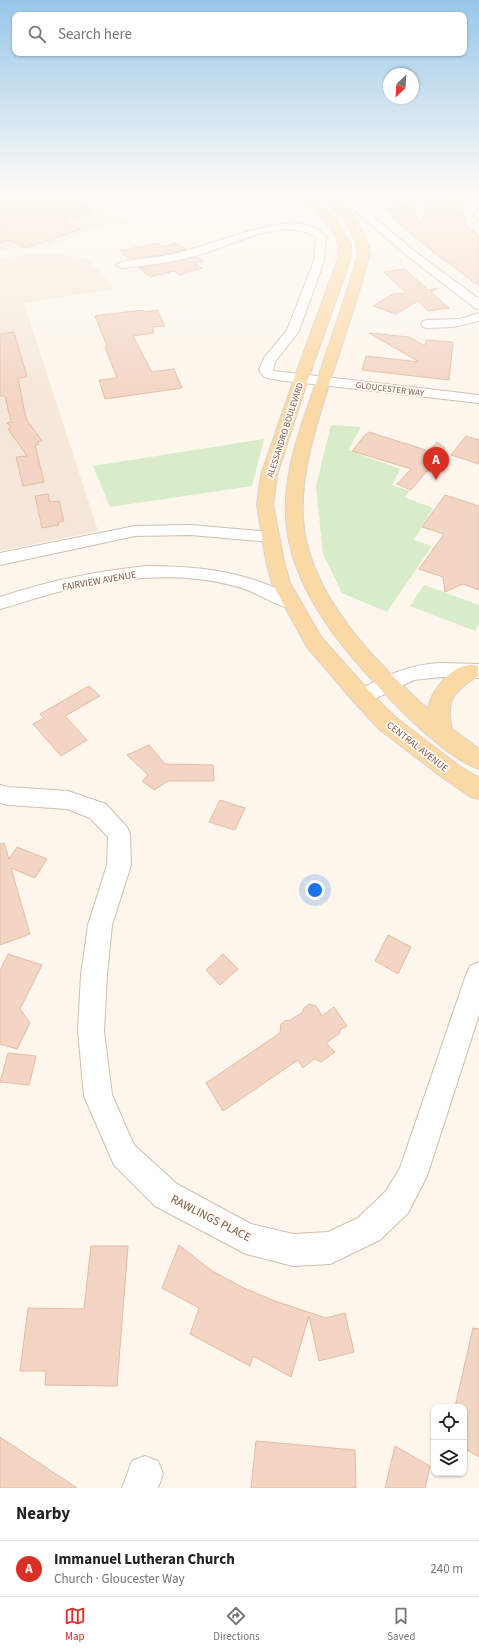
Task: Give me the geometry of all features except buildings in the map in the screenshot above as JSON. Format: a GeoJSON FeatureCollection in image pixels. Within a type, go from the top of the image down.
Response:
{"type":"FeatureCollection","features":[{"type":"Feature","properties":{"kind":"main road","name":"ALESSANDRO BOULEVARD"},"geometry":{"type":"LineString","coordinates":[[343,261],[301,379],[269,475],[265,505],[270,537],[281,583],[314,642],[362,697]]}},
{"type":"Feature","properties":{"kind":"main road"},"geometry":{"type":"LineString","coordinates":[[362,261],[323,381],[298,467],[295,499],[297,536],[302,556],[314,586],[323,603],[351,643],[387,684],[442,733],[479,760]]}},
{"type":"Feature","properties":{"kind":"main road"},"geometry":{"type":"LineString","coordinates":[[270,537],[283,542],[288,548],[304,590],[323,603]]}},
{"type":"Feature","properties":{"kind":"main road"},"geometry":{"type":"LineString","coordinates":[[442,733],[438,720],[440,698],[450,684],[475,671]]}},
{"type":"Feature","properties":{"kind":"main road","name":"CENTRAL AVENUE"},"geometry":{"type":"LineString","coordinates":[[362,697],[393,728],[451,772],[479,790]]}},
{"type":"Feature","properties":{"kind":"street","name":"GLOUCESTER WAY"},"geometry":{"type":"LineString","coordinates":[[121,266],[157,261]]}},
{"type":"Feature","properties":{"kind":"street","name":"GLOUCESTER WAY"},"geometry":{"type":"LineString","coordinates":[[319,261],[293,331],[269,361],[266,370],[269,374],[479,399]]}},
{"type":"Feature","properties":{"kind":"street"},"geometry":{"type":"LineString","coordinates":[[421,261],[479,305]]}},
{"type":"Feature","properties":{"kind":"street"},"geometry":{"type":"LineString","coordinates":[[464,295],[479,291]]}},
{"type":"Feature","properties":{"kind":"street"},"geometry":{"type":"LineString","coordinates":[[427,324],[467,322],[479,317]]}},
{"type":"Feature","properties":{"kind":"street"},"geometry":{"type":"LineString","coordinates":[[0,559],[135,531],[191,530],[270,537]]}},
{"type":"Feature","properties":{"kind":"street","name":"FAIRVIEW AVENUE"},"geometry":{"type":"LineString","coordinates":[[0,603],[84,581],[122,574],[159,572],[207,573],[237,580],[263,589],[292,603]]}},
{"type":"Feature","properties":{"kind":"street"},"geometry":{"type":"LineString","coordinates":[[362,697],[404,676],[420,672],[443,670],[475,671]]}},
{"type":"Feature","properties":{"kind":"street","name":"RAWLINGS PLACE"},"geometry":{"type":"LineString","coordinates":[[0,794],[8,796],[68,800],[98,811],[119,834],[119,865],[100,925],[94,975],[91,1031],[98,1096],[124,1155],[166,1195],[246,1238],[293,1250],[330,1248],[369,1229],[397,1202],[412,1176],[479,975]]}},
{"type":"Feature","properties":{"kind":"shaded area"},"geometry":{"type":"Polygon","coordinates":[[[0,261],[90,261],[115,289],[24,303],[98,531],[0,551],[0,261]]]}},
{"type":"Feature","properties":{"kind":"green space"},"geometry":{"type":"Polygon","coordinates":[[[331,425],[361,427],[348,450],[400,469],[392,485],[410,491],[404,497],[433,508],[414,540],[432,546],[387,612],[342,593],[323,554],[316,486],[331,425]]]}},
{"type":"Feature","properties":{"kind":"green space"},"geometry":{"type":"Polygon","coordinates":[[[264,439],[252,486],[110,507],[93,466],[264,439]]]}},
{"type":"Feature","properties":{"kind":"green space"},"geometry":{"type":"Polygon","coordinates":[[[424,585],[479,605],[479,624],[475,631],[410,606],[424,585]]]}},
{"type":"Feature","properties":{"kind":"place","name":"Immanuel Lutheran Church"},"geometry":{"type":"Point","coordinates":[436,480]}}]}
